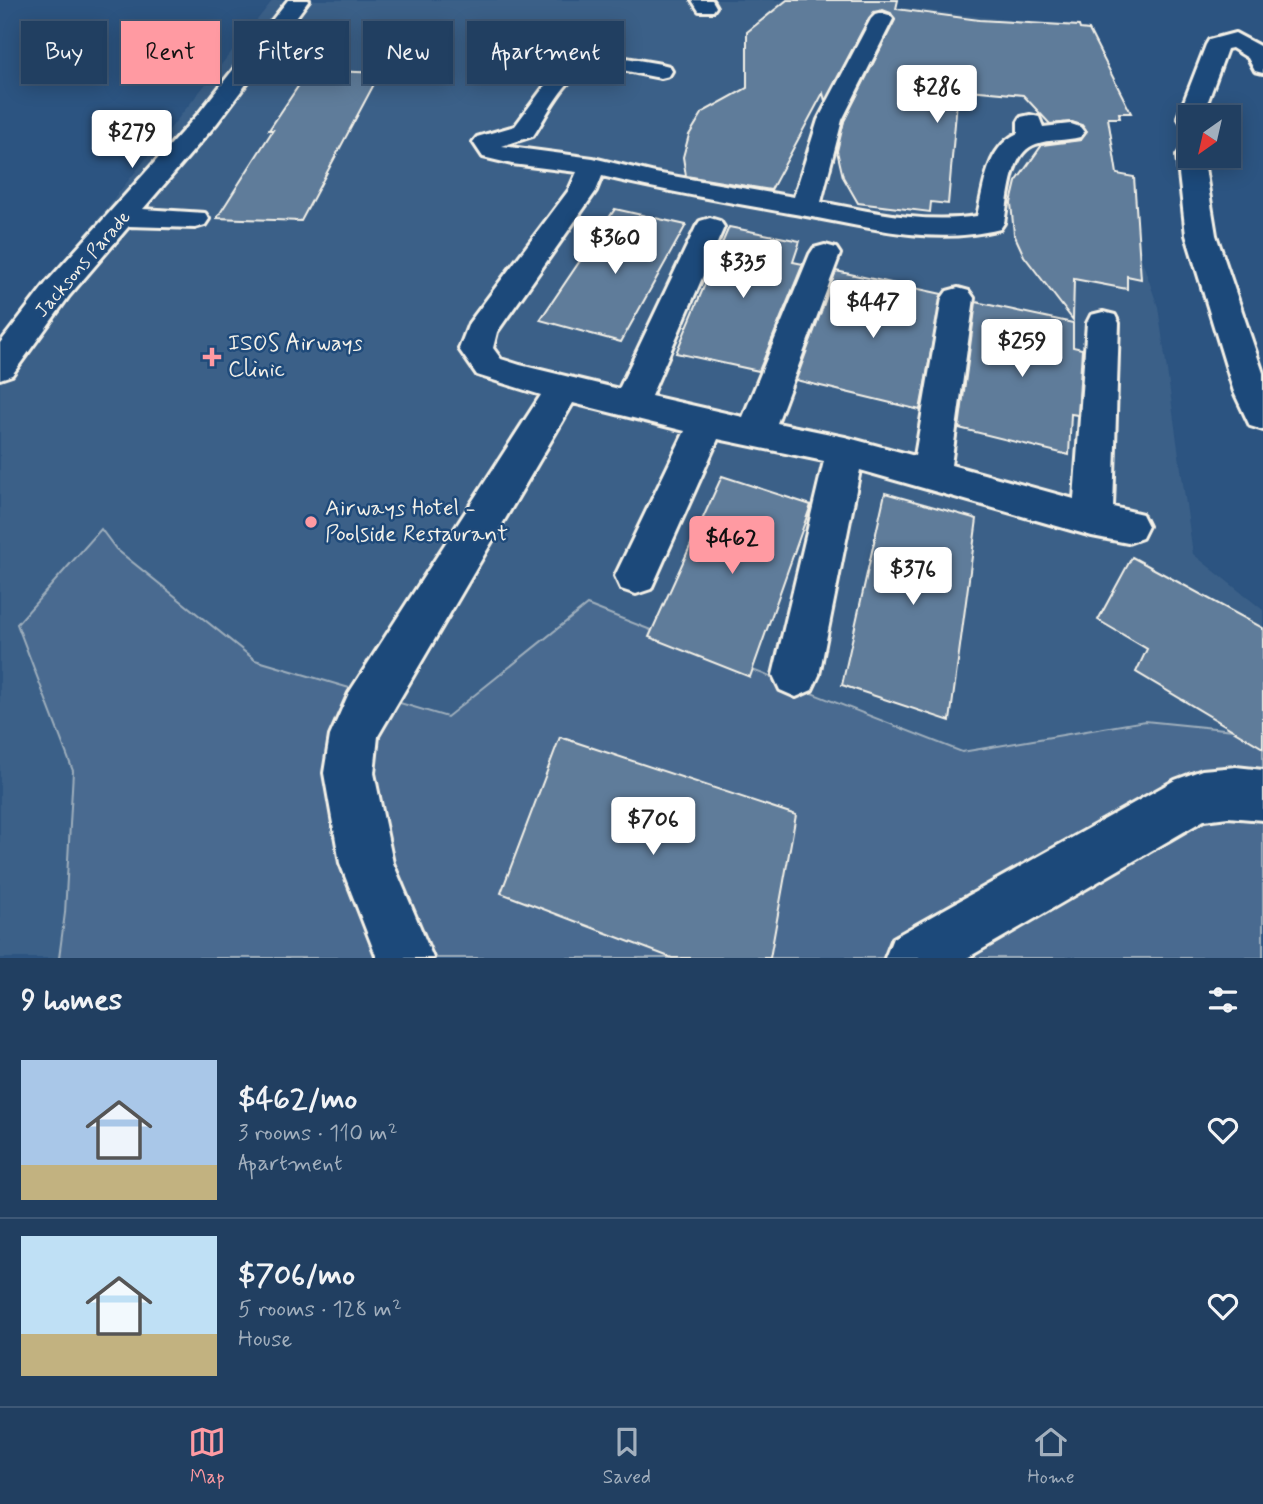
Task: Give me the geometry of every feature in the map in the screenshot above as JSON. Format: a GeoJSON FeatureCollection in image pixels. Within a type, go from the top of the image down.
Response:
{"type":"FeatureCollection","features":[{"type":"Feature","properties":{"kind":"street","name":"Jacksons Parade"},"geometry":{"type":"LineString","coordinates":[[0,366],[58,289],[124,217],[208,118],[299,0]]}},
{"type":"Feature","properties":{"kind":"street"},"geometry":{"type":"LineString","coordinates":[[805,206],[830,120],[882,19]]}},
{"type":"Feature","properties":{"kind":"street"},"geometry":{"type":"LineString","coordinates":[[1194,105],[1217,45],[1235,40],[1258,54],[1263,66]]}},
{"type":"Feature","properties":{"kind":"street"},"geometry":{"type":"LineString","coordinates":[[624,65],[661,71]]}},
{"type":"Feature","properties":{"kind":"street"},"geometry":{"type":"LineString","coordinates":[[556,84],[524,131],[486,142],[492,150],[500,154],[593,166],[655,181],[805,206],[894,225],[951,229],[990,223],[1004,161],[1013,145],[1030,129],[1071,132]]}},
{"type":"Feature","properties":{"kind":"street"},"geometry":{"type":"LineString","coordinates":[[593,166],[582,191],[481,331],[476,349],[489,367],[513,376],[629,405],[845,451],[1092,520],[1128,526]]}},
{"type":"Feature","properties":{"kind":"street"},"geometry":{"type":"LineString","coordinates":[[1192,168],[1201,235],[1252,392],[1263,417]]}},
{"type":"Feature","properties":{"kind":"street"},"geometry":{"type":"LineString","coordinates":[[124,217],[195,219]]}},
{"type":"Feature","properties":{"kind":"street"},"geometry":{"type":"LineString","coordinates":[[629,405],[710,227]]}},
{"type":"Feature","properties":{"kind":"street"},"geometry":{"type":"LineString","coordinates":[[755,432],[825,254]]}},
{"type":"Feature","properties":{"kind":"street"},"geometry":{"type":"LineString","coordinates":[[931,474],[958,298]]}},
{"type":"Feature","properties":{"kind":"street"},"geometry":{"type":"LineString","coordinates":[[1092,520],[1103,323]]}},
{"type":"Feature","properties":{"kind":"street"},"geometry":{"type":"LineString","coordinates":[[405,958],[367,863],[349,773],[354,736],[366,709],[564,388]]}},
{"type":"Feature","properties":{"kind":"street"},"geometry":{"type":"LineString","coordinates":[[636,576],[708,423]]}},
{"type":"Feature","properties":{"kind":"street"},"geometry":{"type":"LineString","coordinates":[[796,675],[845,451]]}},
{"type":"Feature","properties":{"kind":"street"},"geometry":{"type":"LineString","coordinates":[[914,958],[1193,798],[1209,792],[1233,791],[1263,795]]}},
{"type":"Feature","properties":{"kind":"shaded area"},"geometry":{"type":"Polygon","coordinates":[[[273,0],[879,0],[879,5],[1061,26],[1158,307],[1193,554],[1263,610],[1263,958],[0,958],[0,341],[206,84],[220,84],[220,66],[234,49],[234,84],[349,84],[349,21],[256,21],[273,0]]]}},
{"type":"Feature","properties":{"kind":"shaded area"},"geometry":{"type":"Polygon","coordinates":[[[101,529],[116,549],[255,660],[447,717],[587,605],[962,752],[1145,721],[1263,733],[1263,958],[59,958],[65,913],[73,771],[17,624],[101,529]]]}},
{"type":"Feature","properties":{"kind":"building"},"geometry":{"type":"Polygon","coordinates":[[[787,0],[898,0],[896,9],[979,20],[1079,26],[1080,29],[1089,30],[1131,113],[1119,113],[1120,118],[1108,118],[1117,174],[1134,177],[1141,279],[1127,276],[1127,289],[1074,279],[1073,320],[1024,256],[1014,234],[1011,203],[1016,182],[1042,145],[1081,140],[1087,132],[1082,125],[1072,122],[1050,124],[1023,95],[958,89],[948,204],[931,202],[930,212],[858,203],[843,177],[837,151],[844,121],[895,20],[891,13],[883,10],[874,12],[869,18],[825,101],[823,93],[771,190],[686,176],[683,157],[689,135],[703,112],[747,88],[747,32],[787,0]]]}},
{"type":"Feature","properties":{"kind":"building"},"geometry":{"type":"Polygon","coordinates":[[[349,72],[363,72],[363,84],[374,84],[301,221],[217,218],[273,130],[269,130],[300,84],[349,84],[349,72]]]}},
{"type":"Feature","properties":{"kind":"building"},"geometry":{"type":"Polygon","coordinates":[[[615,209],[686,225],[621,342],[540,320],[615,209]]]}},
{"type":"Feature","properties":{"kind":"building"},"geometry":{"type":"Polygon","coordinates":[[[729,227],[800,241],[793,262],[803,264],[759,371],[676,353],[729,227]]]}},
{"type":"Feature","properties":{"kind":"building"},"geometry":{"type":"Polygon","coordinates":[[[836,271],[942,294],[920,410],[796,380],[836,271]]]}},
{"type":"Feature","properties":{"kind":"building"},"geometry":{"type":"Polygon","coordinates":[[[976,302],[1073,323],[1073,347],[1082,349],[1078,415],[1071,414],[1069,455],[959,428],[976,302]]]}},
{"type":"Feature","properties":{"kind":"building"},"geometry":{"type":"Polygon","coordinates":[[[722,476],[811,505],[750,677],[649,637],[722,476]]]}},
{"type":"Feature","properties":{"kind":"building"},"geometry":{"type":"Polygon","coordinates":[[[885,493],[977,519],[950,721],[842,685],[885,493]]]}},
{"type":"Feature","properties":{"kind":"building"},"geometry":{"type":"Polygon","coordinates":[[[1132,557],[1263,628],[1263,748],[1136,672],[1147,649],[1098,620],[1132,557]]]}},
{"type":"Feature","properties":{"kind":"building"},"geometry":{"type":"Polygon","coordinates":[[[560,737],[796,815],[770,958],[672,958],[501,893],[560,737]]]}},
{"type":"Feature","properties":{"kind":"place","name":"ISOS Airways Clinic"},"geometry":{"type":"Point","coordinates":[212,357]}},
{"type":"Feature","properties":{"kind":"place","name":"Airways Hotel - Poolside Restaurant"},"geometry":{"type":"Point","coordinates":[311,522]}}]}
